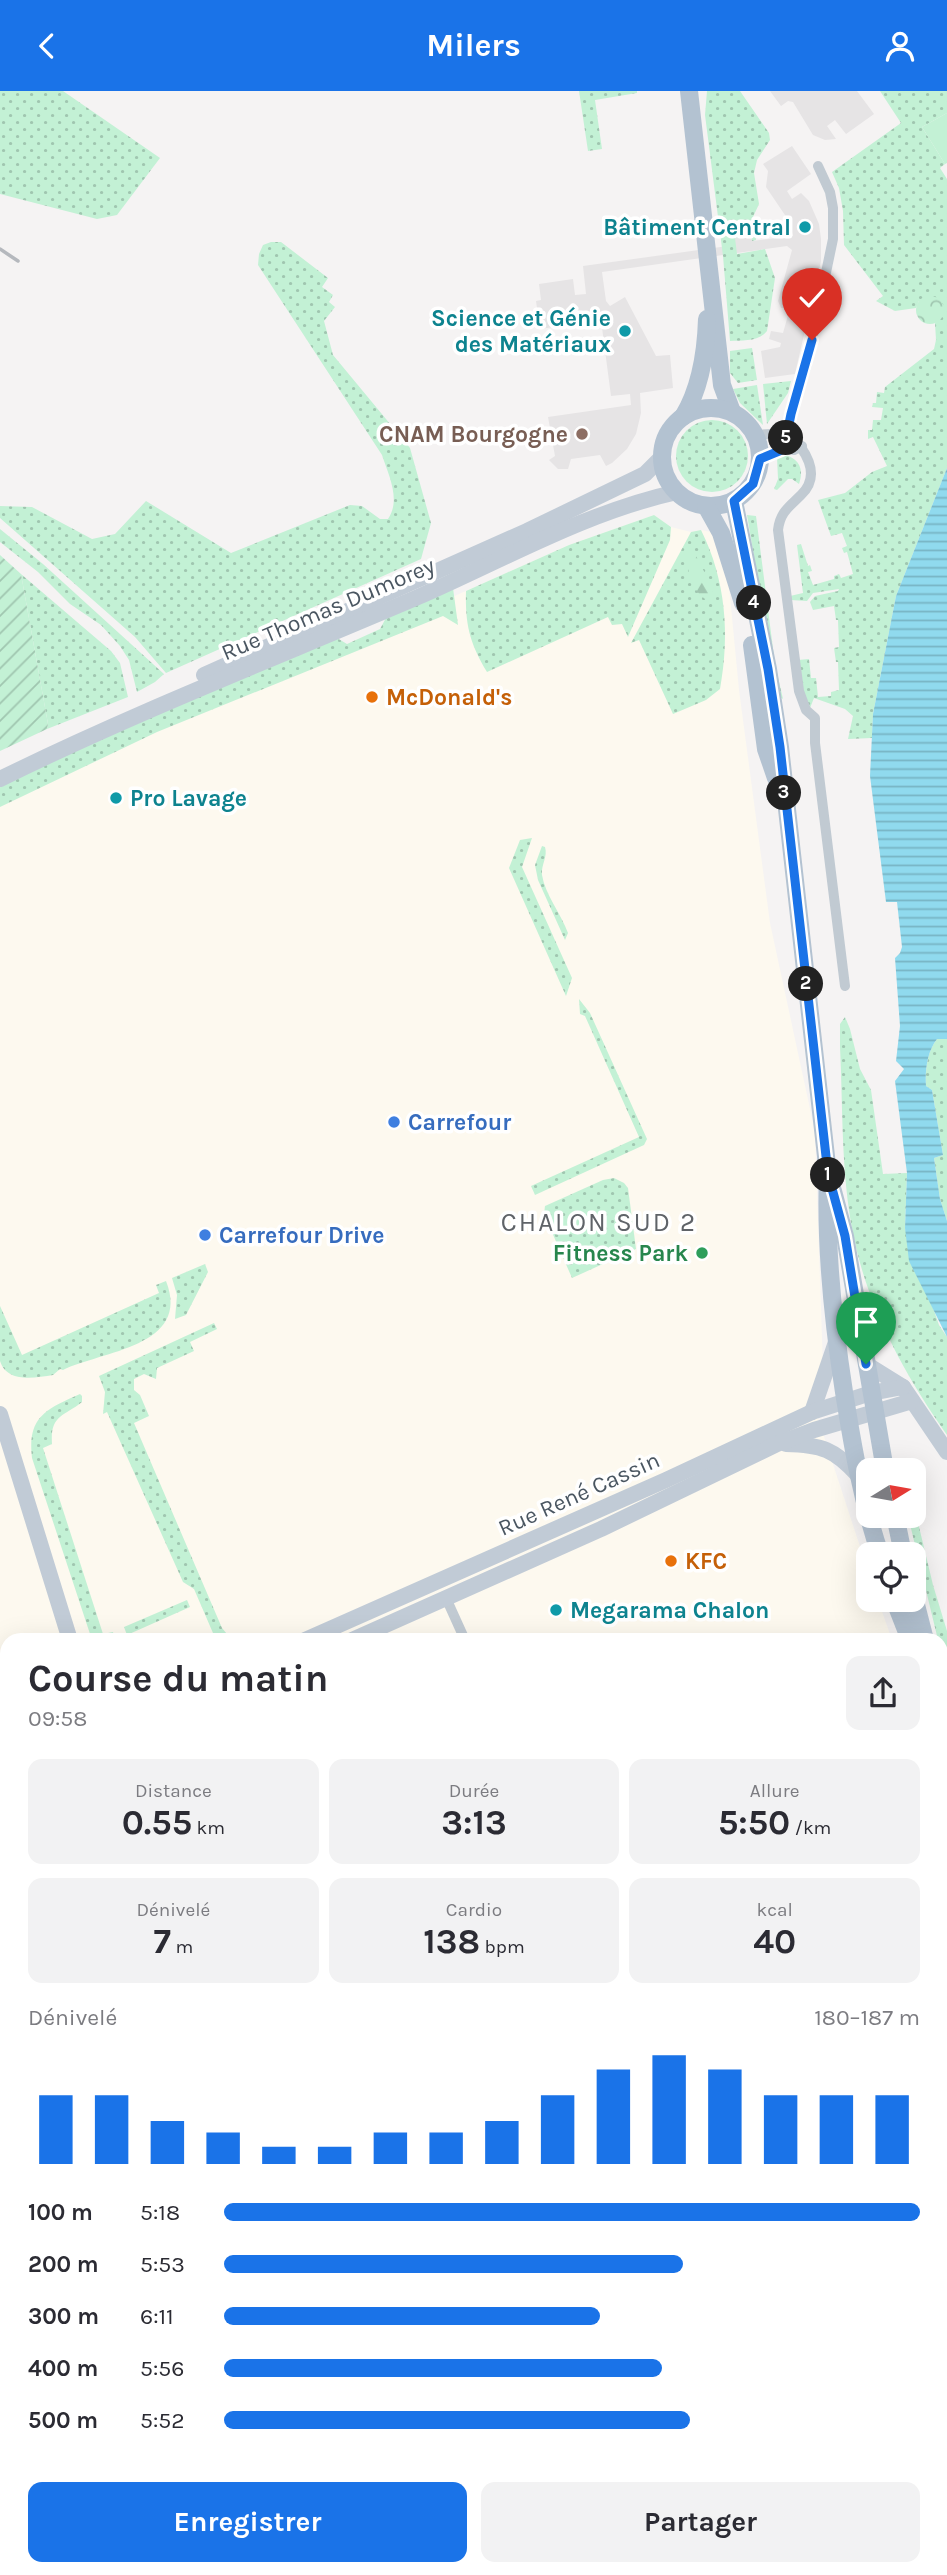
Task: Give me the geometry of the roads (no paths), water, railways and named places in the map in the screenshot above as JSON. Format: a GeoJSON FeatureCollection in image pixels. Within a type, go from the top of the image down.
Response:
{"type":"FeatureCollection","features":[{"type":"Feature","properties":{"kind":"main road"},"geometry":{"type":"LineString","coordinates":[[689,91],[722,385],[732,412]]}},
{"type":"Feature","properties":{"kind":"main road"},"geometry":{"type":"LineString","coordinates":[[683,417],[707,408],[732,412],[746,422],[755,435],[760,459],[753,484],[734,501],[706,506],[677,492],[669,482],[662,457],[668,434],[692,402],[702,362],[707,327],[708,270]]}},
{"type":"Feature","properties":{"kind":"main road","name":"Rue Thomas Dumorey"},"geometry":{"type":"LineString","coordinates":[[0,767],[527,531],[645,474],[662,457]]}},
{"type":"Feature","properties":{"kind":"main road","name":"Rue Thomas Dumorey"},"geometry":{"type":"LineString","coordinates":[[0,779],[197,688],[310,644],[578,524],[625,506],[677,492]]}},
{"type":"Feature","properties":{"kind":"main road"},"geometry":{"type":"LineString","coordinates":[[734,501],[768,669],[780,747],[828,1174],[845,1236],[883,1458]]}},
{"type":"Feature","properties":{"kind":"main road"},"geometry":{"type":"LineString","coordinates":[[706,506],[721,533],[741,592],[751,636],[766,749],[785,807]]}},
{"type":"Feature","properties":{"kind":"main road"},"geometry":{"type":"LineString","coordinates":[[828,1174],[826,1220],[836,1340],[856,1464]]}},
{"type":"Feature","properties":{"kind":"main road"},"geometry":{"type":"LineString","coordinates":[[812,1412],[836,1340]]}},
{"type":"Feature","properties":{"kind":"main road"},"geometry":{"type":"LineString","coordinates":[[866,1364],[903,1387],[947,1451]]}},
{"type":"Feature","properties":{"kind":"main road","name":"Rue René Cassin"},"geometry":{"type":"LineString","coordinates":[[321,1633],[666,1481],[812,1412],[845,1400],[903,1387]]}},
{"type":"Feature","properties":{"kind":"main road","name":"Rue René Cassin"},"geometry":{"type":"LineString","coordinates":[[368,1633],[601,1529],[777,1444],[814,1430],[912,1401]]}},
{"type":"Feature","properties":{"kind":"main road"},"geometry":{"type":"LineString","coordinates":[[0,1414],[68,1633]]}},
{"type":"Feature","properties":{"kind":"main road"},"geometry":{"type":"LineString","coordinates":[[777,1444],[809,1445],[831,1451],[840,1456],[856,1473]]}},
{"type":"Feature","properties":{"kind":"main road"},"geometry":{"type":"LineString","coordinates":[[601,1529],[666,1481]]}},
{"type":"Feature","properties":{"kind":"main road"},"geometry":{"type":"LineString","coordinates":[[446,1598],[492,1557]]}},
{"type":"Feature","properties":{"kind":"main road"},"geometry":{"type":"LineString","coordinates":[[899,1612],[907,1633]]}},
{"type":"Feature","properties":{"kind":"main road"},"geometry":{"type":"LineString","coordinates":[[918,1612],[923,1633]]}},
{"type":"Feature","properties":{"kind":"street"},"geometry":{"type":"LineString","coordinates":[[784,449],[791,414],[806,368],[833,239],[834,216],[830,191],[818,166]]}},
{"type":"Feature","properties":{"kind":"street"},"geometry":{"type":"LineString","coordinates":[[755,435],[788,433],[802,446],[810,464],[809,484],[803,493],[786,507],[779,520],[778,530],[799,691],[806,710],[815,718],[815,743],[845,986]]}},
{"type":"Feature","properties":{"kind":"street"},"geometry":{"type":"LineString","coordinates":[[760,459],[784,449],[793,450],[802,446]]}},
{"type":"Feature","properties":{"kind":"street"},"geometry":{"type":"LineString","coordinates":[[446,1598],[462,1633]]}},
{"type":"Feature","properties":{"kind":"water"},"geometry":{"type":"Polygon","coordinates":[[[947,468],[947,1039],[937,1039],[931,1050],[927,1061],[926,1086],[932,1090],[943,1155],[934,1158],[940,1199],[947,1221],[947,1337],[909,1261],[905,1228],[907,1173],[895,1081],[904,1069],[896,1061],[900,1026],[895,958],[902,947],[897,902],[886,902],[870,776],[873,714],[896,596],[947,468]]]}},
{"type":"Feature","properties":{"kind":"railway"},"geometry":{"type":"LineString","coordinates":[[0,249],[18,261]]}},
{"type":"Feature","properties":{"kind":"place","name":"Bâtiment Central"},"geometry":{"type":"Point","coordinates":[805,227]}},
{"type":"Feature","properties":{"kind":"place","name":"Science et Génie des Matériaux"},"geometry":{"type":"Point","coordinates":[625,331]}},
{"type":"Feature","properties":{"kind":"place","name":"CNAM Bourgogne"},"geometry":{"type":"Point","coordinates":[582,434]}},
{"type":"Feature","properties":{"kind":"place","name":"McDonald's"},"geometry":{"type":"Point","coordinates":[372,697]}},
{"type":"Feature","properties":{"kind":"place","name":"Pro Lavage"},"geometry":{"type":"Point","coordinates":[116,798]}},
{"type":"Feature","properties":{"kind":"place","name":"Carrefour"},"geometry":{"type":"Point","coordinates":[394,1122]}},
{"type":"Feature","properties":{"kind":"place","name":"Carrefour Drive"},"geometry":{"type":"Point","coordinates":[205,1235]}},
{"type":"Feature","properties":{"kind":"place","name":"Fitness Park"},"geometry":{"type":"Point","coordinates":[702,1253]}},
{"type":"Feature","properties":{"kind":"place","name":"KFC"},"geometry":{"type":"Point","coordinates":[671,1561]}},
{"type":"Feature","properties":{"kind":"place","name":"Megarama Chalon"},"geometry":{"type":"Point","coordinates":[556,1610]}},
{"type":"Feature","properties":{"kind":"district","name":"CHALON SUD 2"},"geometry":{"type":"Point","coordinates":[599,1222]}}]}
